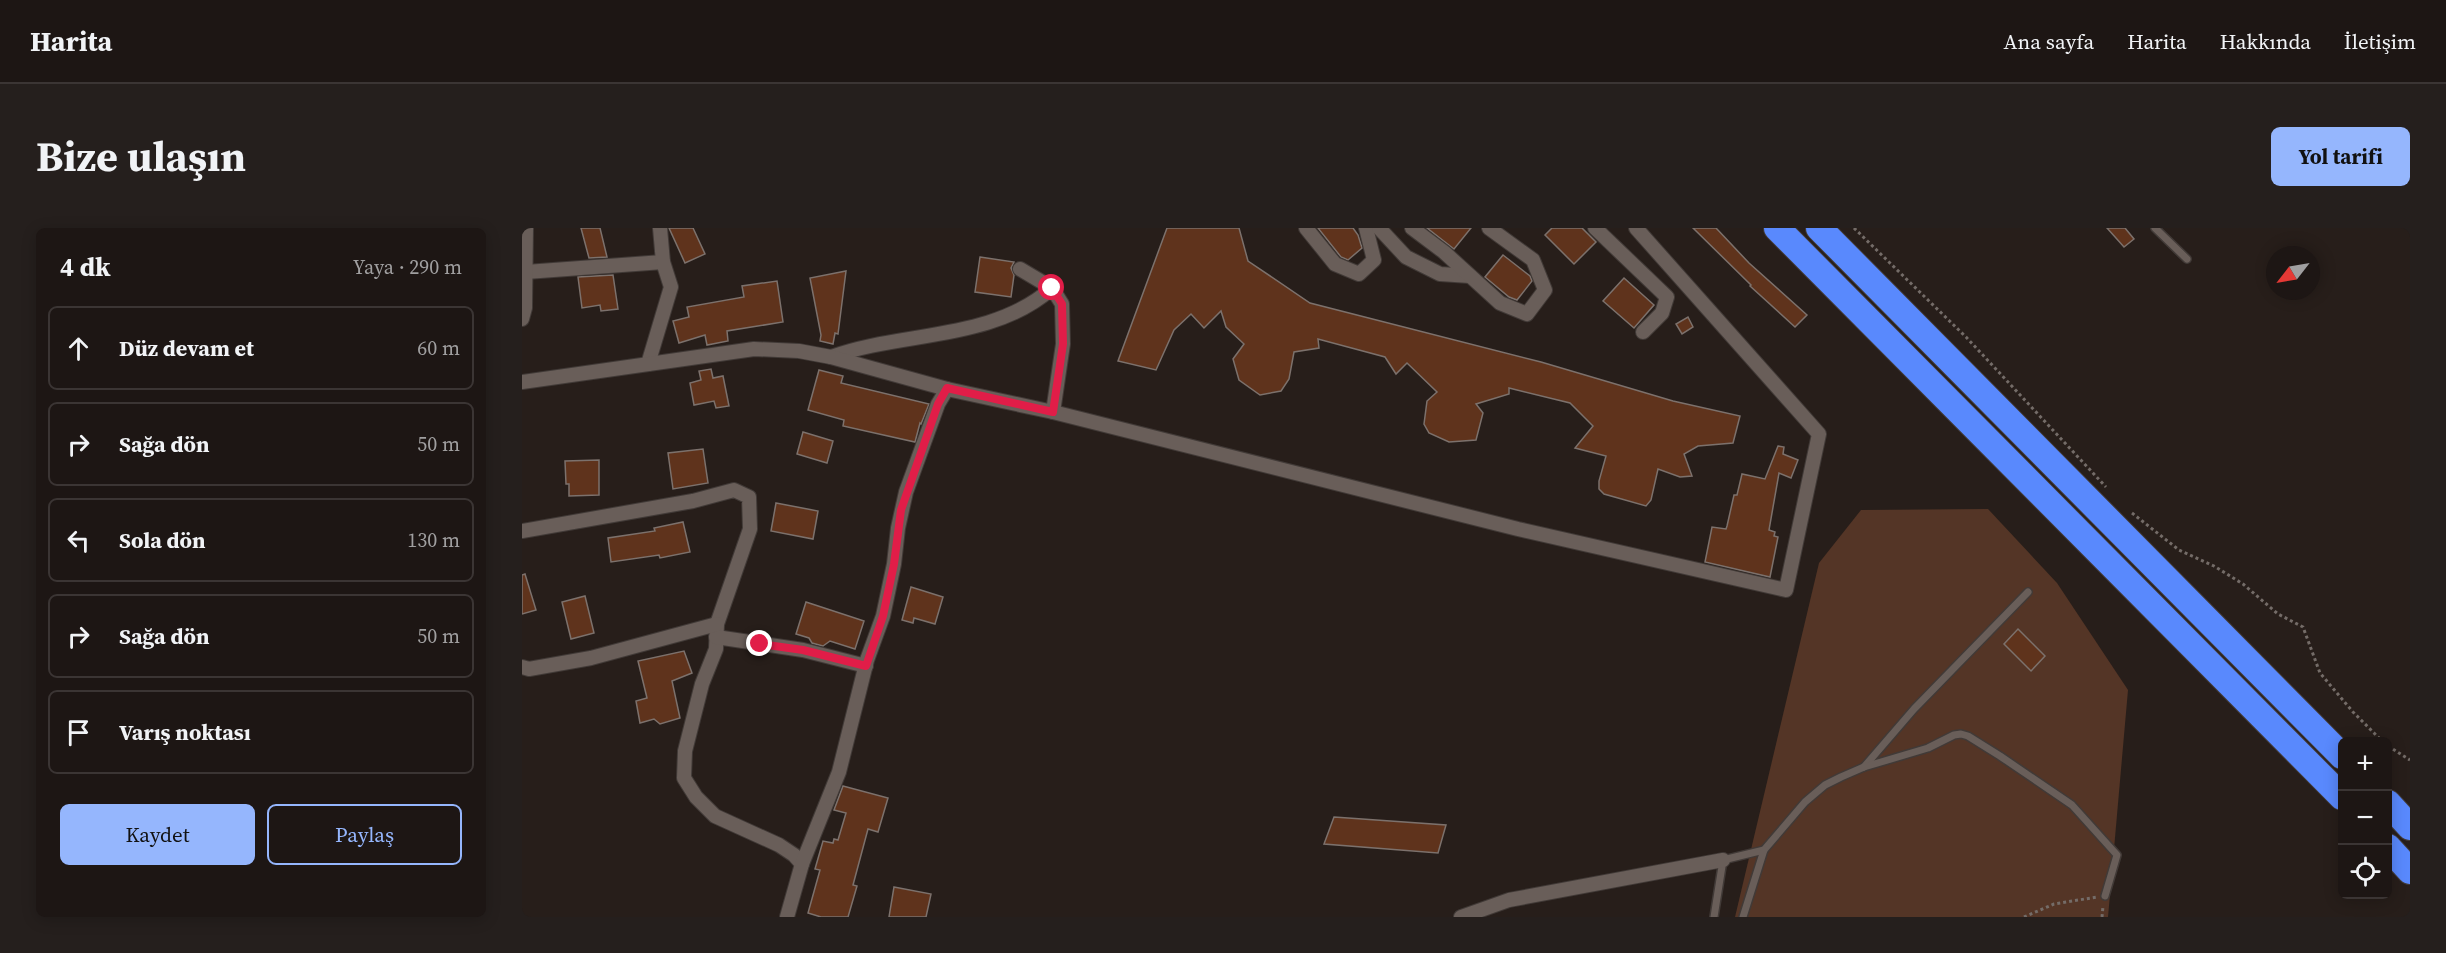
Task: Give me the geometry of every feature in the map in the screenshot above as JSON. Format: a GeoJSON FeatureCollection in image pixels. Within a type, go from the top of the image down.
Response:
{"type":"FeatureCollection","features":[{"type":"Feature","properties":{"kind":"highway"},"geometry":{"type":"LineString","coordinates":[[1777,228],[2338,792]]}},
{"type":"Feature","properties":{"kind":"highway"},"geometry":{"type":"LineString","coordinates":[[1819,228],[2338,751]]}},
{"type":"Feature","properties":{"kind":"highway"},"geometry":{"type":"LineString","coordinates":[[1835,228],[2066,477]]}},
{"type":"Feature","properties":{"kind":"highway"},"geometry":{"type":"LineString","coordinates":[[2392,807],[2410,827]]}},
{"type":"Feature","properties":{"kind":"highway"},"geometry":{"type":"LineString","coordinates":[[2392,851],[2410,871]]}},
{"type":"Feature","properties":{"kind":"street"},"geometry":{"type":"LineString","coordinates":[[522,319],[525,308],[526,228]]}},
{"type":"Feature","properties":{"kind":"street"},"geometry":{"type":"LineString","coordinates":[[648,364],[671,287],[663,262],[660,228]]}},
{"type":"Feature","properties":{"kind":"street"},"geometry":{"type":"LineString","coordinates":[[1306,228],[1335,264],[1359,274],[1374,260],[1366,228]]}},
{"type":"Feature","properties":{"kind":"street"},"geometry":{"type":"LineString","coordinates":[[1379,228],[1406,257],[1440,274],[1470,276]]}},
{"type":"Feature","properties":{"kind":"street"},"geometry":{"type":"LineString","coordinates":[[1412,228],[1444,252],[1500,303],[1527,314],[1545,290],[1533,260],[1489,228]]}},
{"type":"Feature","properties":{"kind":"street"},"geometry":{"type":"LineString","coordinates":[[1595,228],[1667,297],[1662,313],[1643,332]]}},
{"type":"Feature","properties":{"kind":"street"},"geometry":{"type":"LineString","coordinates":[[522,382],[754,349],[799,351],[831,357],[947,388],[1053,412],[1518,529],[1786,590],[1819,434],[1636,228]]}},
{"type":"Feature","properties":{"kind":"street"},"geometry":{"type":"LineString","coordinates":[[526,272],[663,262]]}},
{"type":"Feature","properties":{"kind":"street"},"geometry":{"type":"LineString","coordinates":[[1020,269],[1052,288],[1062,304],[1063,344],[1053,412]]}},
{"type":"Feature","properties":{"kind":"street"},"geometry":{"type":"LineString","coordinates":[[831,357],[857,348],[1007,317],[1052,288]]}},
{"type":"Feature","properties":{"kind":"street"},"geometry":{"type":"LineString","coordinates":[[787,917],[802,864],[839,772],[866,666],[883,616],[894,564],[901,510],[938,404],[947,388]]}},
{"type":"Feature","properties":{"kind":"street"},"geometry":{"type":"LineString","coordinates":[[522,531],[693,501],[734,490],[749,497],[750,529],[716,630],[716,649],[702,684],[685,751],[684,778],[696,797],[715,816],[779,844],[795,855],[802,864]]}},
{"type":"Feature","properties":{"kind":"street"},"geometry":{"type":"LineString","coordinates":[[522,667],[530,669],[591,658],[716,630],[866,666]]}},
{"type":"Feature","properties":{"kind":"street"},"geometry":{"type":"LineString","coordinates":[[1461,917],[1509,900],[1723,860]]}},
{"type":"Feature","properties":{"kind":"lane"},"geometry":{"type":"LineString","coordinates":[[2156,228],[2187,259]]}},
{"type":"Feature","properties":{"kind":"lane"},"geometry":{"type":"LineString","coordinates":[[1864,767],[1914,709],[2028,592]]}},
{"type":"Feature","properties":{"kind":"lane"},"geometry":{"type":"LineString","coordinates":[[1743,917],[1764,850],[1815,793],[1841,777],[1864,767],[1928,748],[1954,735],[1968,736],[2072,805],[2117,855],[2105,896]]}},
{"type":"Feature","properties":{"kind":"lane"},"geometry":{"type":"LineString","coordinates":[[1714,917],[1723,860],[1764,850]]}},
{"type":"Feature","properties":{"kind":"path"},"geometry":{"type":"LineString","coordinates":[[1854,228],[1966,337],[2106,488]]}},
{"type":"Feature","properties":{"kind":"path"},"geometry":{"type":"LineString","coordinates":[[2129,511],[2179,550],[2224,572],[2243,584],[2278,614],[2303,627],[2320,673],[2353,712],[2379,737]]}},
{"type":"Feature","properties":{"kind":"path"},"geometry":{"type":"LineString","coordinates":[[2392,749],[2410,760]]}},
{"type":"Feature","properties":{"kind":"path"},"geometry":{"type":"LineString","coordinates":[[2024,917],[2054,904],[2105,896],[2102,917]]}},
{"type":"Feature","properties":{"kind":"shaded area"},"geometry":{"type":"Polygon","coordinates":[[[1988,509],[2057,583],[2128,690],[2108,917],[1735,917],[1819,563],[1861,510],[1988,509]]]}},
{"type":"Feature","properties":{"kind":"building"},"geometry":{"type":"Polygon","coordinates":[[[581,228],[600,228],[607,257],[589,258],[581,228]]]}},
{"type":"Feature","properties":{"kind":"building"},"geometry":{"type":"Polygon","coordinates":[[[669,228],[693,228],[705,254],[685,263],[669,228]]]}},
{"type":"Feature","properties":{"kind":"building"},"geometry":{"type":"Polygon","coordinates":[[[1167,228],[1239,228],[1248,261],[1310,303],[1541,362],[1673,401],[1740,416],[1733,443],[1698,446],[1684,454],[1692,476],[1680,477],[1658,469],[1651,500],[1646,506],[1604,494],[1599,489],[1606,456],[1575,448],[1593,426],[1570,403],[1509,388],[1509,394],[1476,404],[1483,413],[1476,440],[1449,442],[1429,433],[1424,424],[1427,401],[1437,392],[1407,363],[1396,374],[1385,357],[1318,339],[1319,348],[1294,352],[1289,379],[1281,391],[1260,395],[1239,380],[1233,359],[1244,344],[1226,327],[1221,311],[1204,328],[1191,314],[1174,330],[1156,370],[1118,361],[1167,228]]]}},
{"type":"Feature","properties":{"kind":"building"},"geometry":{"type":"Polygon","coordinates":[[[1318,228],[1353,228],[1362,248],[1348,260],[1341,257],[1318,228]]]}},
{"type":"Feature","properties":{"kind":"building"},"geometry":{"type":"Polygon","coordinates":[[[1427,228],[1471,228],[1454,249],[1427,228]]]}},
{"type":"Feature","properties":{"kind":"building"},"geometry":{"type":"Polygon","coordinates":[[[1552,228],[1582,228],[1596,242],[1574,264],[1545,235],[1552,228]]]}},
{"type":"Feature","properties":{"kind":"building"},"geometry":{"type":"Polygon","coordinates":[[[1693,228],[1716,228],[1749,263],[1807,315],[1795,327],[1750,286],[1693,228]]]}},
{"type":"Feature","properties":{"kind":"building"},"geometry":{"type":"Polygon","coordinates":[[[2107,228],[2125,228],[2134,239],[2124,247],[2107,228]]]}},
{"type":"Feature","properties":{"kind":"building"},"geometry":{"type":"Polygon","coordinates":[[[1503,255],[1530,276],[1532,281],[1517,300],[1509,297],[1485,277],[1503,255]]]}},
{"type":"Feature","properties":{"kind":"building"},"geometry":{"type":"Polygon","coordinates":[[[980,257],[1014,262],[1011,268],[1014,275],[1011,297],[975,292],[980,257]]]}},
{"type":"Feature","properties":{"kind":"building"},"geometry":{"type":"Polygon","coordinates":[[[846,271],[838,334],[835,333],[833,344],[820,341],[821,335],[810,278],[846,271]]]}},
{"type":"Feature","properties":{"kind":"building"},"geometry":{"type":"Polygon","coordinates":[[[613,275],[618,309],[601,311],[600,305],[582,308],[578,277],[613,275]]]}},
{"type":"Feature","properties":{"kind":"building"},"geometry":{"type":"Polygon","coordinates":[[[1624,278],[1654,305],[1634,328],[1603,301],[1624,278]]]}},
{"type":"Feature","properties":{"kind":"building"},"geometry":{"type":"Polygon","coordinates":[[[777,281],[783,322],[727,331],[728,341],[707,345],[705,335],[679,343],[673,321],[689,317],[687,307],[744,297],[742,286],[777,281]]]}},
{"type":"Feature","properties":{"kind":"building"},"geometry":{"type":"Polygon","coordinates":[[[1688,317],[1693,327],[1682,334],[1676,324],[1688,317]]]}},
{"type":"Feature","properties":{"kind":"building"},"geometry":{"type":"Polygon","coordinates":[[[711,369],[713,378],[723,376],[729,406],[716,408],[714,401],[694,405],[690,383],[701,380],[699,371],[711,369]]]}},
{"type":"Feature","properties":{"kind":"building"},"geometry":{"type":"Polygon","coordinates":[[[819,370],[843,376],[841,383],[929,404],[920,423],[915,442],[843,426],[844,420],[808,410],[819,370]]]}},
{"type":"Feature","properties":{"kind":"building"},"geometry":{"type":"Polygon","coordinates":[[[803,432],[833,441],[827,463],[797,454],[803,432]]]}},
{"type":"Feature","properties":{"kind":"building"},"geometry":{"type":"Polygon","coordinates":[[[1778,446],[1784,447],[1783,454],[1798,460],[1791,478],[1779,473],[1769,530],[1775,532],[1774,536],[1778,537],[1770,577],[1705,562],[1712,527],[1726,529],[1734,495],[1737,495],[1742,474],[1765,479],[1778,446]]]}},
{"type":"Feature","properties":{"kind":"building"},"geometry":{"type":"Polygon","coordinates":[[[703,449],[708,483],[673,489],[668,453],[703,449]]]}},
{"type":"Feature","properties":{"kind":"building"},"geometry":{"type":"Polygon","coordinates":[[[599,460],[599,495],[569,496],[565,461],[599,460]]]}},
{"type":"Feature","properties":{"kind":"building"},"geometry":{"type":"Polygon","coordinates":[[[776,503],[818,511],[813,539],[771,531],[776,503]]]}},
{"type":"Feature","properties":{"kind":"building"},"geometry":{"type":"Polygon","coordinates":[[[683,522],[690,552],[660,558],[659,555],[611,562],[608,538],[655,531],[654,528],[683,522]]]}},
{"type":"Feature","properties":{"kind":"building"},"geometry":{"type":"Polygon","coordinates":[[[525,574],[536,610],[522,614],[522,575],[525,574]]]}},
{"type":"Feature","properties":{"kind":"building"},"geometry":{"type":"Polygon","coordinates":[[[911,587],[943,597],[935,624],[914,618],[913,623],[902,620],[911,587]]]}},
{"type":"Feature","properties":{"kind":"building"},"geometry":{"type":"Polygon","coordinates":[[[585,596],[594,633],[571,639],[562,602],[585,596]]]}},
{"type":"Feature","properties":{"kind":"building"},"geometry":{"type":"Polygon","coordinates":[[[806,602],[864,621],[855,649],[830,641],[823,646],[796,634],[806,602]]]}},
{"type":"Feature","properties":{"kind":"building"},"geometry":{"type":"Polygon","coordinates":[[[2018,629],[2045,656],[2031,671],[2004,644],[2018,629]]]}},
{"type":"Feature","properties":{"kind":"building"},"geometry":{"type":"Polygon","coordinates":[[[684,651],[692,673],[672,681],[680,718],[660,724],[654,719],[640,723],[636,701],[647,698],[638,661],[684,651]]]}},
{"type":"Feature","properties":{"kind":"building"},"geometry":{"type":"Polygon","coordinates":[[[843,786],[888,798],[878,832],[868,829],[853,885],[857,886],[848,917],[821,917],[808,913],[820,870],[815,869],[823,841],[833,843],[834,839],[838,840],[846,813],[834,810],[843,786]]]}},
{"type":"Feature","properties":{"kind":"building"},"geometry":{"type":"Polygon","coordinates":[[[1334,817],[1446,825],[1438,853],[1324,844],[1334,817]]]}},
{"type":"Feature","properties":{"kind":"building"},"geometry":{"type":"Polygon","coordinates":[[[894,887],[931,894],[926,917],[889,917],[894,887]]]}},
{"type":"Feature","properties":{"kind":"route"},"geometry":{"type":"LineString","coordinates":[[760,644],[803,650],[866,666],[883,616],[906,492],[938,404],[947,388],[1053,412],[1063,344],[1062,304],[1052,288]]}}]}
